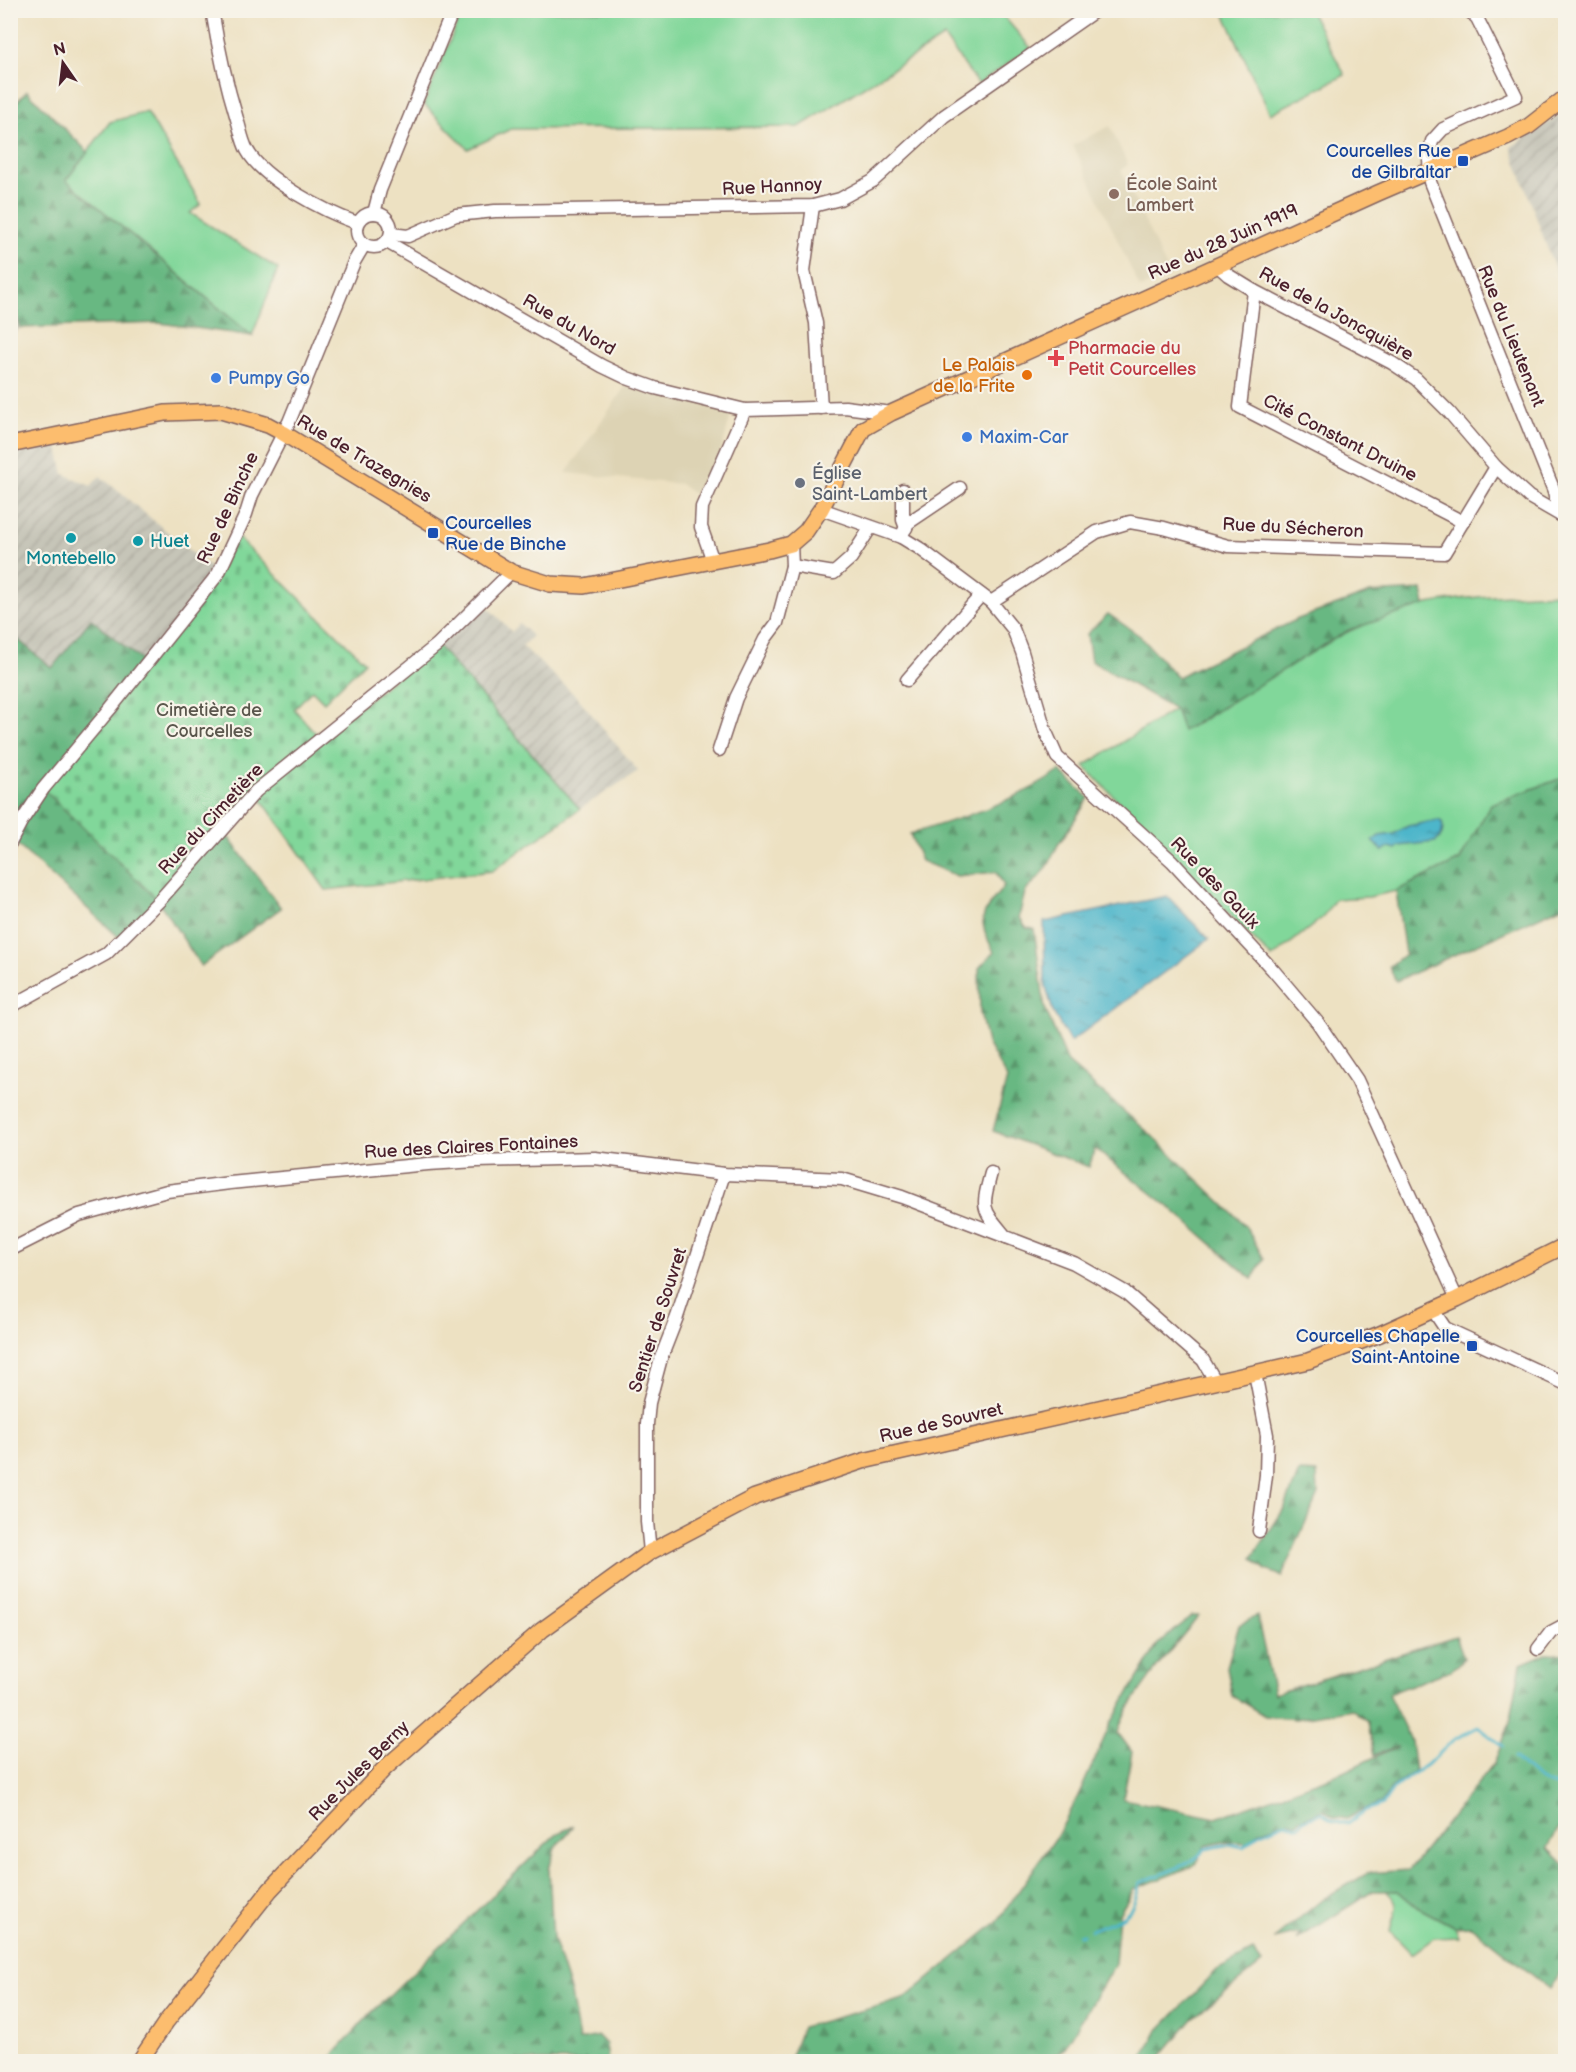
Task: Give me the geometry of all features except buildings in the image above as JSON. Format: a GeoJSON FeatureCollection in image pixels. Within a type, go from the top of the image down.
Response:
{"type":"FeatureCollection","features":[{"type":"Feature","properties":{"kind":"main road","name":"Rue du 28 Juin 1919"},"geometry":{"type":"LineString","coordinates":[[791,544],[806,531],[821,509],[863,429],[891,412],[1509,137],[1533,123],[1566,98]]}},
{"type":"Feature","properties":{"kind":"main road","name":"Rue de Trazegnies"},"geometry":{"type":"LineString","coordinates":[[10,445],[165,412],[222,411],[268,425],[511,572],[550,584],[584,586],[791,544]]}},
{"type":"Feature","properties":{"kind":"main road","name":"Rue de Souvret"},"geometry":{"type":"LineString","coordinates":[[650,1552],[755,1497],[863,1461],[1308,1361],[1380,1334],[1566,1245]]}},
{"type":"Feature","properties":{"kind":"main road","name":"Rue Jules Berny"},"geometry":{"type":"LineString","coordinates":[[139,2061],[166,2022],[270,1890],[385,1768],[542,1630],[650,1552]]}},
{"type":"Feature","properties":{"kind":"street"},"geometry":{"type":"LineString","coordinates":[[212,10],[220,59],[247,150],[265,172],[298,194],[357,223]]}},
{"type":"Feature","properties":{"kind":"street"},"geometry":{"type":"LineString","coordinates":[[374,213],[380,190],[453,10]]}},
{"type":"Feature","properties":{"kind":"street","name":"Rue Hannoy"},"geometry":{"type":"LineString","coordinates":[[389,238],[408,236],[456,215],[495,211],[813,206],[840,199],[873,181],[944,116],[1096,10]]}},
{"type":"Feature","properties":{"kind":"street"},"geometry":{"type":"LineString","coordinates":[[1429,171],[1432,141],[1443,129],[1516,96],[1477,18],[1468,10]]}},
{"type":"Feature","properties":{"kind":"street","name":"Rue du Lieutenant"},"geometry":{"type":"LineString","coordinates":[[1429,171],[1430,182],[1562,516]]}},
{"type":"Feature","properties":{"kind":"street"},"geometry":{"type":"LineString","coordinates":[[813,206],[804,271],[816,323],[821,408]]}},
{"type":"Feature","properties":{"kind":"street"},"geometry":{"type":"LineString","coordinates":[[374,213],[383,216],[390,224],[389,238],[378,247],[364,245],[357,235],[357,223],[374,213]]}},
{"type":"Feature","properties":{"kind":"street","name":"Rue du Nord"},"geometry":{"type":"LineString","coordinates":[[389,238],[592,360],[627,378],[655,388],[745,410],[845,407],[891,412]]}},
{"type":"Feature","properties":{"kind":"street","name":"Rue de Binche"},"geometry":{"type":"LineString","coordinates":[[10,843],[43,789],[218,574],[246,514],[252,495],[283,433],[354,262],[364,245]]}},
{"type":"Feature","properties":{"kind":"street","name":"Rue de la Joncquière"},"geometry":{"type":"LineString","coordinates":[[1218,266],[1254,291],[1381,357],[1416,379],[1449,412],[1496,467],[1529,497],[1562,516]]}},
{"type":"Feature","properties":{"kind":"street","name":"Cité Constant Druine"},"geometry":{"type":"LineString","coordinates":[[1254,291],[1240,407],[1463,522]]}},
{"type":"Feature","properties":{"kind":"street"},"geometry":{"type":"LineString","coordinates":[[713,561],[701,527],[702,507],[745,410]]}},
{"type":"Feature","properties":{"kind":"street","name":"Rue du Sécheron"},"geometry":{"type":"LineString","coordinates":[[986,599],[1097,532],[1130,522],[1164,528],[1228,546],[1444,554],[1496,467]]}},
{"type":"Feature","properties":{"kind":"street"},"geometry":{"type":"LineString","coordinates":[[904,533],[908,523],[960,488]]}},
{"type":"Feature","properties":{"kind":"street"},"geometry":{"type":"LineString","coordinates":[[903,490],[904,533]]}},
{"type":"Feature","properties":{"kind":"street","name":"Rue des Gaulx"},"geometry":{"type":"LineString","coordinates":[[821,509],[871,527],[904,533],[986,599],[1012,629],[1022,652],[1045,730],[1057,757],[1172,861],[1273,970],[1318,1023],[1357,1080],[1457,1299]]}},
{"type":"Feature","properties":{"kind":"street"},"geometry":{"type":"LineString","coordinates":[[792,566],[834,573],[851,558],[871,527]]}},
{"type":"Feature","properties":{"kind":"street"},"geometry":{"type":"LineString","coordinates":[[719,750],[736,698],[765,639],[777,623],[792,566],[791,544]]}},
{"type":"Feature","properties":{"kind":"street","name":"Rue du Cimetière"},"geometry":{"type":"LineString","coordinates":[[10,1007],[106,954],[159,901],[256,791],[437,645],[511,572]]}},
{"type":"Feature","properties":{"kind":"street"},"geometry":{"type":"LineString","coordinates":[[908,680],[986,599]]}},
{"type":"Feature","properties":{"kind":"street","name":"Rue des Claires Fontaines"},"geometry":{"type":"LineString","coordinates":[[10,1250],[80,1215],[167,1191],[230,1183],[477,1161],[595,1158],[724,1174],[842,1179],[902,1197],[1074,1263],[1125,1293],[1203,1360],[1216,1382]]}},
{"type":"Feature","properties":{"kind":"street","name":"Rue des Claires Fontaines"},"geometry":{"type":"LineString","coordinates":[[991,1173],[984,1197],[985,1212],[1007,1238]]}},
{"type":"Feature","properties":{"kind":"street","name":"Sentier de Souvret"},"geometry":{"type":"LineString","coordinates":[[650,1552],[647,1522],[649,1403],[661,1358],[677,1317],[724,1174]]}},
{"type":"Feature","properties":{"kind":"street"},"geometry":{"type":"LineString","coordinates":[[1433,1310],[1445,1328],[1566,1384]]}},
{"type":"Feature","properties":{"kind":"street"},"geometry":{"type":"LineString","coordinates":[[1255,1373],[1267,1435],[1266,1475],[1259,1531]]}},
{"type":"Feature","properties":{"kind":"street"},"geometry":{"type":"LineString","coordinates":[[1538,1649],[1551,1632],[1566,1624]]}},
{"type":"Feature","properties":{"kind":"shaded area"},"geometry":{"type":"Polygon","coordinates":[[[1565,112],[1565,297],[1511,147],[1565,112]]]}},
{"type":"Feature","properties":{"kind":"shaded area","name":"École Saint Lambert"},"geometry":{"type":"Polygon","coordinates":[[[1110,126],[1128,165],[1121,170],[1170,276],[1140,288],[1073,145],[1110,126]]]}},
{"type":"Feature","properties":{"kind":"shaded area"},"geometry":{"type":"Polygon","coordinates":[[[10,258],[20,328],[11,338],[10,338],[10,258]]]}},
{"type":"Feature","properties":{"kind":"shaded area"},"geometry":{"type":"Polygon","coordinates":[[[627,384],[732,412],[719,458],[695,495],[680,484],[566,473],[627,384]]]}},
{"type":"Feature","properties":{"kind":"shaded area"},"geometry":{"type":"Polygon","coordinates":[[[55,436],[64,474],[91,486],[100,476],[218,574],[146,664],[52,669],[11,634],[10,445],[55,436]]]}},
{"type":"Feature","properties":{"kind":"shaded area"},"geometry":{"type":"Polygon","coordinates":[[[483,602],[512,632],[519,623],[532,636],[522,646],[579,699],[638,771],[580,809],[437,645],[483,602]]]}},
{"type":"Feature","properties":{"kind":"green space"},"geometry":{"type":"Polygon","coordinates":[[[462,11],[999,11],[1031,48],[978,84],[944,37],[799,127],[511,129],[468,149],[424,104],[462,11]]]}},
{"type":"Feature","properties":{"kind":"green space"},"geometry":{"type":"Polygon","coordinates":[[[1223,11],[1310,11],[1345,75],[1270,114],[1223,11]]]}},
{"type":"Feature","properties":{"kind":"green space"},"geometry":{"type":"Polygon","coordinates":[[[27,91],[88,152],[66,180],[252,336],[160,323],[20,328],[10,258],[10,109],[27,91]]]}},
{"type":"Feature","properties":{"kind":"green space"},"geometry":{"type":"Polygon","coordinates":[[[147,112],[201,204],[190,213],[278,269],[252,336],[66,180],[110,122],[147,112]]]}},
{"type":"Feature","properties":{"kind":"green space","name":"Cimetière de Courcelles"},"geometry":{"type":"Polygon","coordinates":[[[236,536],[365,662],[324,702],[312,690],[294,709],[320,738],[437,645],[580,809],[492,871],[326,890],[256,792],[159,901],[43,789],[218,574],[236,536]]]}},
{"type":"Feature","properties":{"kind":"green space"},"geometry":{"type":"Polygon","coordinates":[[[1422,590],[1425,605],[1349,630],[1183,731],[1175,709],[1091,661],[1087,634],[1108,614],[1140,636],[1177,677],[1298,619],[1370,593],[1422,590]]]}},
{"type":"Feature","properties":{"kind":"green space"},"geometry":{"type":"Polygon","coordinates":[[[1565,593],[1565,777],[1491,804],[1460,860],[1396,891],[1369,897],[1335,899],[1323,917],[1272,958],[1084,766],[1175,709],[1183,730],[1198,723],[1303,656],[1358,627],[1386,616],[1415,607],[1452,600],[1565,593]]]}},
{"type":"Feature","properties":{"kind":"green space"},"geometry":{"type":"Polygon","coordinates":[[[91,619],[146,664],[222,829],[281,908],[201,966],[159,902],[122,940],[12,840],[11,843],[11,634],[52,668],[91,619]]]}},
{"type":"Feature","properties":{"kind":"green space"},"geometry":{"type":"Polygon","coordinates":[[[1060,771],[1089,798],[1058,845],[1046,869],[1025,892],[1019,917],[1026,928],[1034,929],[1045,1008],[1068,1063],[1149,1133],[1245,1225],[1264,1259],[1252,1279],[1173,1210],[1095,1149],[1089,1167],[993,1131],[1007,1079],[987,1043],[980,1013],[979,968],[994,952],[984,931],[984,916],[990,903],[1004,886],[996,872],[957,876],[921,861],[910,834],[1006,800],[1025,792],[1060,771]]]}},
{"type":"Feature","properties":{"kind":"green space"},"geometry":{"type":"Polygon","coordinates":[[[1565,777],[1565,905],[1396,981],[1389,967],[1405,954],[1396,891],[1460,860],[1491,804],[1565,777]]]}},
{"type":"Feature","properties":{"kind":"green space"},"geometry":{"type":"Polygon","coordinates":[[[1299,1472],[1317,1473],[1318,1494],[1282,1576],[1266,1570],[1252,1558],[1284,1509],[1299,1472]]]}},
{"type":"Feature","properties":{"kind":"green space"},"geometry":{"type":"Polygon","coordinates":[[[1192,1616],[1199,1616],[1153,1673],[1122,1721],[1118,1733],[1132,1752],[1123,1799],[1216,1818],[1341,1773],[1398,1746],[1374,1755],[1368,1722],[1352,1709],[1296,1719],[1265,1716],[1232,1696],[1227,1667],[1239,1625],[1257,1616],[1274,1694],[1456,1636],[1464,1658],[1451,1670],[1388,1694],[1411,1741],[1415,1771],[1392,1787],[1382,1802],[1347,1819],[1334,1817],[1323,1810],[1300,1819],[1297,1824],[1288,1821],[1259,1831],[1248,1843],[1227,1841],[1205,1846],[1196,1865],[1134,1889],[1119,1914],[1115,1964],[1064,2049],[1045,2061],[789,2061],[802,2027],[904,1999],[997,1922],[1057,1836],[1077,1799],[1111,1723],[1158,1644],[1192,1616]]]}},
{"type":"Feature","properties":{"kind":"green space"},"geometry":{"type":"Polygon","coordinates":[[[1547,1653],[1566,1654],[1565,1826],[1558,1829],[1548,1848],[1565,1865],[1565,1965],[1550,1989],[1471,1926],[1455,1927],[1417,1907],[1398,1891],[1373,1891],[1296,1940],[1301,1933],[1274,1939],[1323,1899],[1368,1873],[1409,1870],[1494,1763],[1510,1723],[1521,1664],[1547,1653]]]}},
{"type":"Feature","properties":{"kind":"green space"},"geometry":{"type":"Polygon","coordinates":[[[574,1826],[555,1848],[549,1869],[553,1938],[571,1994],[579,2040],[598,2036],[606,2044],[608,2061],[328,2061],[371,2013],[556,1834],[574,1826]]]}},
{"type":"Feature","properties":{"kind":"green space"},"geometry":{"type":"Polygon","coordinates":[[[1386,1891],[1398,1891],[1417,1907],[1455,1927],[1459,1937],[1434,1938],[1412,1954],[1390,1931],[1396,1905],[1386,1891]]]}},
{"type":"Feature","properties":{"kind":"green space"},"geometry":{"type":"Polygon","coordinates":[[[1253,1951],[1262,1963],[1192,2019],[1157,2061],[1141,2061],[1157,2032],[1217,1970],[1253,1951]]]}},
{"type":"Feature","properties":{"kind":"water"},"geometry":{"type":"Polygon","coordinates":[[[1438,820],[1442,822],[1443,831],[1435,842],[1399,846],[1396,849],[1387,848],[1383,851],[1373,841],[1379,836],[1394,834],[1408,826],[1438,820]]]}},
{"type":"Feature","properties":{"kind":"water"},"geometry":{"type":"Polygon","coordinates":[[[1167,896],[1209,939],[1070,1042],[1053,1012],[1045,983],[1044,922],[1167,896]]]}},
{"type":"Feature","properties":{"kind":"waterway"},"geometry":{"type":"LineString","coordinates":[[1091,1930],[1119,1919],[1130,1911],[1140,1883],[1192,1861],[1205,1849],[1230,1844],[1243,1847],[1258,1834],[1285,1823],[1299,1827],[1303,1820],[1322,1813],[1331,1820],[1348,1823],[1366,1810],[1383,1804],[1394,1788],[1434,1759],[1453,1740],[1478,1727],[1503,1746]]}},
{"type":"Feature","properties":{"kind":"waterway"},"geometry":{"type":"LineString","coordinates":[[1514,1757],[1544,1782],[1566,1786]]}},
{"type":"Feature","properties":{"kind":"waterway"},"geometry":{"type":"LineString","coordinates":[[1079,1935],[1083,1934]]}},
{"type":"Feature","properties":{"kind":"place","name":"Courcelles Rue de Gilbraltar"},"geometry":{"type":"Point","coordinates":[1463,161]}},
{"type":"Feature","properties":{"kind":"place","name":"École Saint Lambert"},"geometry":{"type":"Point","coordinates":[1114,194]}},
{"type":"Feature","properties":{"kind":"place","name":"Pharmacie du Petit Courcelles"},"geometry":{"type":"Point","coordinates":[1056,358]}},
{"type":"Feature","properties":{"kind":"place","name":"Le Palais de la Frite"},"geometry":{"type":"Point","coordinates":[1027,375]}},
{"type":"Feature","properties":{"kind":"place","name":"Pumpy Go"},"geometry":{"type":"Point","coordinates":[216,378]}},
{"type":"Feature","properties":{"kind":"place","name":"Maxim-Car"},"geometry":{"type":"Point","coordinates":[967,437]}},
{"type":"Feature","properties":{"kind":"place","name":"Église Saint-Lambert"},"geometry":{"type":"Point","coordinates":[800,483]}},
{"type":"Feature","properties":{"kind":"place","name":"Courcelles Rue de Binche"},"geometry":{"type":"Point","coordinates":[433,533]}},
{"type":"Feature","properties":{"kind":"place","name":"Montebello"},"geometry":{"type":"Point","coordinates":[71,538]}},
{"type":"Feature","properties":{"kind":"place","name":"Huet"},"geometry":{"type":"Point","coordinates":[138,541]}},
{"type":"Feature","properties":{"kind":"place","name":"Courcelles Chapelle Saint-Antoine"},"geometry":{"type":"Point","coordinates":[1472,1346]}}]}
